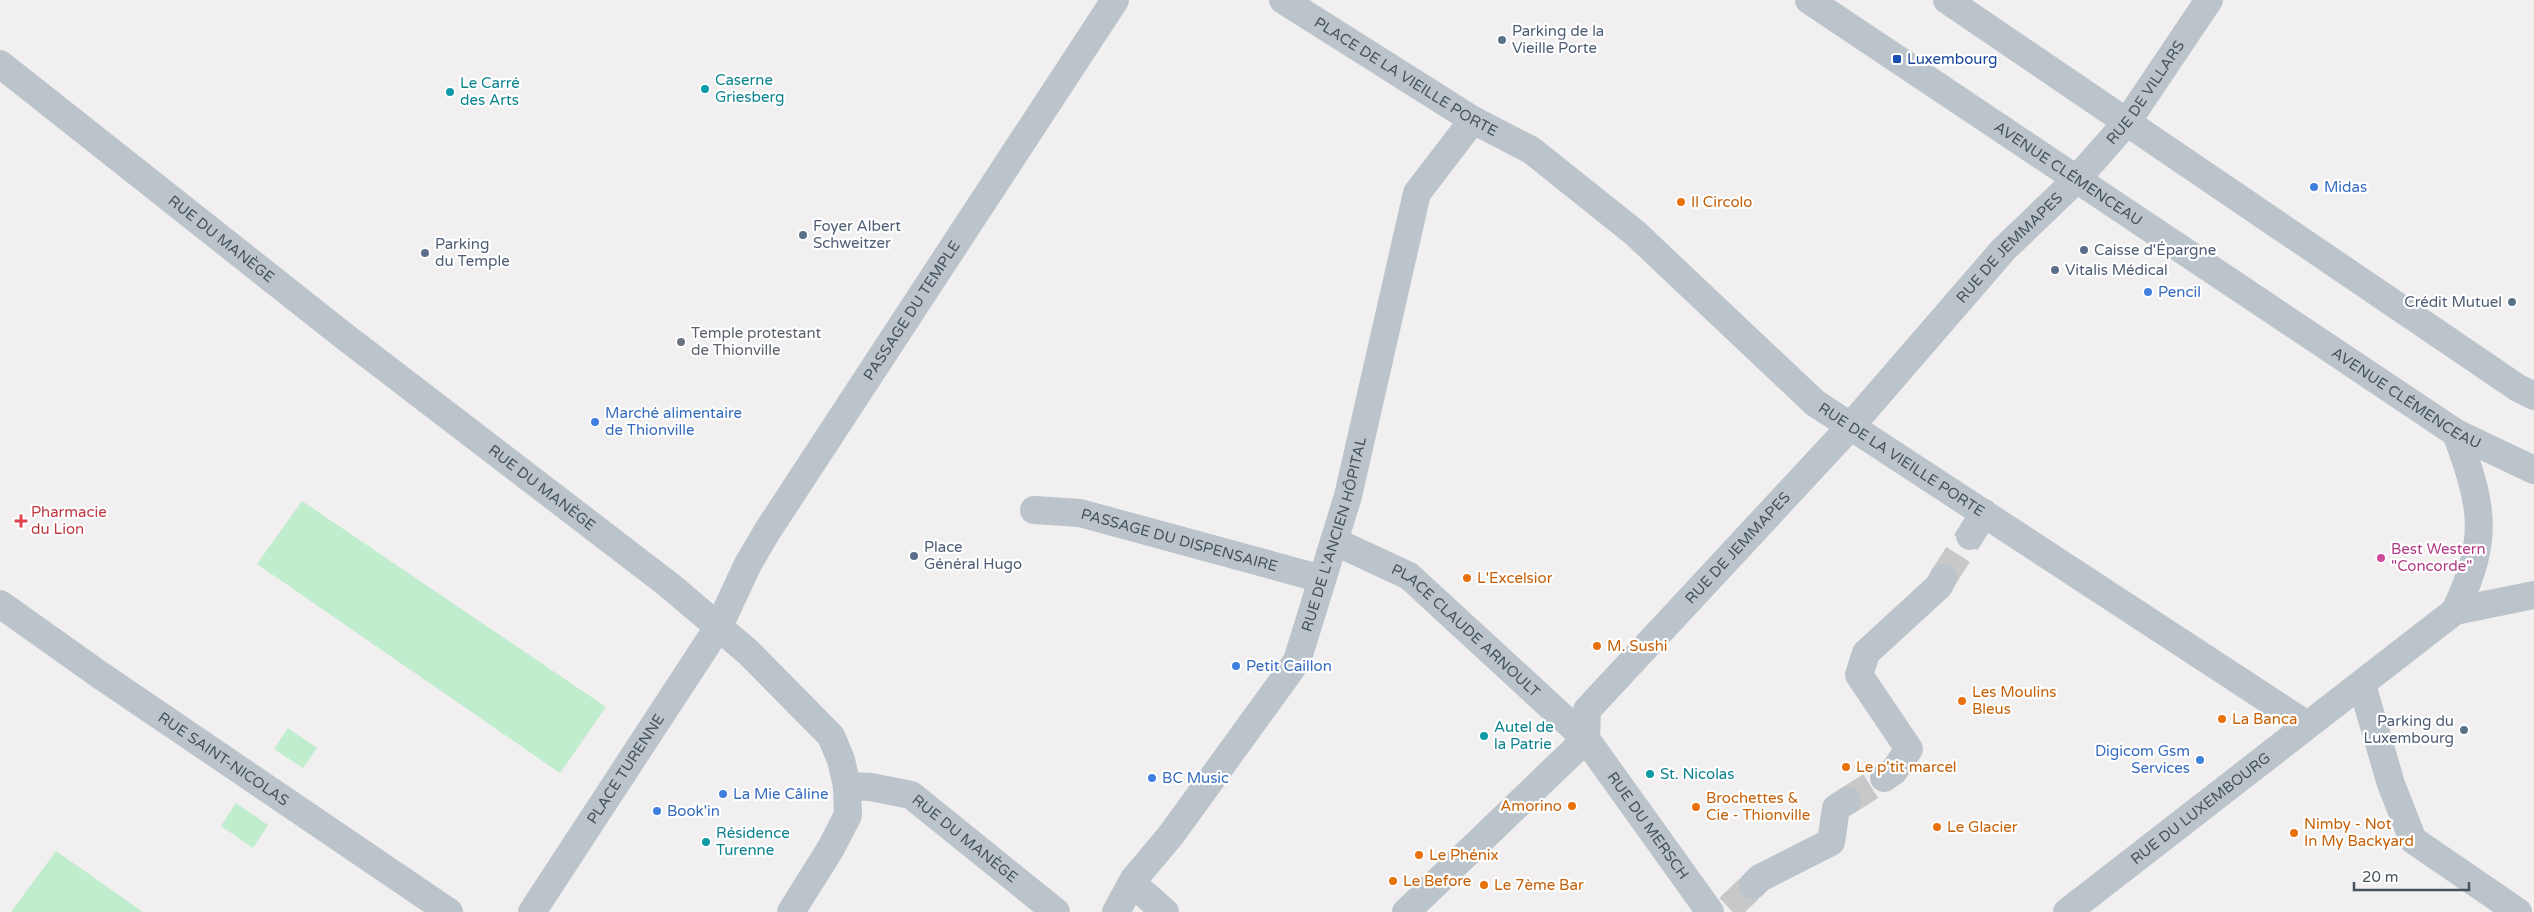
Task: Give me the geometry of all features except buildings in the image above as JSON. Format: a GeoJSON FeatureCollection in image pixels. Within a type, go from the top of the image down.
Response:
{"type":"FeatureCollection","features":[{"type":"Feature","properties":{"kind":"street","name":"PASSAGE DU TEMPLE"},"geometry":{"type":"LineString","coordinates":[[719,626],[748,564],[768,530],[1115,0]]}},
{"type":"Feature","properties":{"kind":"street","name":"PLACE DE LA VIEILLE PORTE"},"geometry":{"type":"LineString","coordinates":[[1283,0],[1473,120],[1531,150]]}},
{"type":"Feature","properties":{"kind":"street","name":"AVENUE CLÉMENCEAU"},"geometry":{"type":"LineString","coordinates":[[1809,0],[2456,433],[2534,470]]}},
{"type":"Feature","properties":{"kind":"street"},"geometry":{"type":"LineString","coordinates":[[1947,0],[2518,388],[2534,396]]}},
{"type":"Feature","properties":{"kind":"street","name":"RUE DE VILLARS"},"geometry":{"type":"LineString","coordinates":[[2076,180],[2127,122],[2209,0]]}},
{"type":"Feature","properties":{"kind":"street","name":"RUE DU MANÈGE"},"geometry":{"type":"LineString","coordinates":[[0,64],[344,336],[669,585],[719,626],[831,736],[847,786],[871,787],[911,795],[1056,912]]}},
{"type":"Feature","properties":{"kind":"street","name":"RUE DE L'ANCIEN HÔPITAL"},"geometry":{"type":"LineString","coordinates":[[1116,912],[1132,883],[1171,835],[1297,661],[1348,496],[1417,193],[1473,120]]}},
{"type":"Feature","properties":{"kind":"street","name":"RUE DE LA VIEILLE PORTE"},"geometry":{"type":"LineString","coordinates":[[1531,150],[1635,233],[1815,403],[2307,725]]}},
{"type":"Feature","properties":{"kind":"street","name":"RUE DE JEMMAPES"},"geometry":{"type":"LineString","coordinates":[[1586,739],[1587,710],[1850,427],[2003,250],[2076,180]]}},
{"type":"Feature","properties":{"kind":"street"},"geometry":{"type":"LineString","coordinates":[[2455,611],[2476,555],[2480,526],[2473,480],[2456,433]]}},
{"type":"Feature","properties":{"kind":"street","name":"PASSAGE DU DISPENSAIRE"},"geometry":{"type":"LineString","coordinates":[[1034,510],[1080,513],[1322,579]]}},
{"type":"Feature","properties":{"kind":"street"},"geometry":{"type":"LineString","coordinates":[[1970,536],[1984,513]]}},
{"type":"Feature","properties":{"kind":"street","name":"PLACE CLAUDE ARNOULT"},"geometry":{"type":"LineString","coordinates":[[1334,541],[1409,576],[1586,739]]}},
{"type":"Feature","properties":{"kind":"street"},"geometry":{"type":"LineString","coordinates":[[1884,778],[1894,771],[1909,749],[1859,675],[1866,653],[1939,586],[1944,578]]}},
{"type":"Feature","properties":{"kind":"street"},"geometry":{"type":"LineString","coordinates":[[2455,611],[2534,595]]}},
{"type":"Feature","properties":{"kind":"street","name":"RUE SAINT-NICOLAS"},"geometry":{"type":"LineString","coordinates":[[0,604],[100,675],[449,912]]}},
{"type":"Feature","properties":{"kind":"street","name":"RUE DU LUXEMBOURG"},"geometry":{"type":"LineString","coordinates":[[2067,912],[2455,611]]}},
{"type":"Feature","properties":{"kind":"street","name":"PLACE TURENNE"},"geometry":{"type":"LineString","coordinates":[[532,912],[719,626]]}},
{"type":"Feature","properties":{"kind":"street"},"geometry":{"type":"LineString","coordinates":[[2362,684],[2391,784],[2413,840],[2518,912]]}},
{"type":"Feature","properties":{"kind":"street"},"geometry":{"type":"LineString","coordinates":[[1406,912],[1586,739]]}},
{"type":"Feature","properties":{"kind":"street","name":"RUE DU MERSCH"},"geometry":{"type":"LineString","coordinates":[[1586,739],[1721,911]]}},
{"type":"Feature","properties":{"kind":"street"},"geometry":{"type":"LineString","coordinates":[[791,912],[831,848],[848,815],[847,786]]}},
{"type":"Feature","properties":{"kind":"street"},"geometry":{"type":"LineString","coordinates":[[1753,885],[1760,878],[1831,842],[1836,808],[1847,802]]}},
{"type":"Feature","properties":{"kind":"street"},"geometry":{"type":"LineString","coordinates":[[1132,883],[1165,912]]}},
{"type":"Feature","properties":{"kind":"green space"},"geometry":{"type":"Polygon","coordinates":[[[302,501],[606,707],[560,773],[257,564],[302,501]]]}},
{"type":"Feature","properties":{"kind":"green space"},"geometry":{"type":"Polygon","coordinates":[[[288,728],[317,748],[303,768],[274,749],[288,728]]]}},
{"type":"Feature","properties":{"kind":"green space"},"geometry":{"type":"Polygon","coordinates":[[[236,803],[268,825],[253,848],[221,826],[236,803]]]}},
{"type":"Feature","properties":{"kind":"green space"},"geometry":{"type":"Polygon","coordinates":[[[56,851],[143,912],[11,912],[56,851]]]}},
{"type":"Feature","properties":{"kind":"tunnel"},"geometry":{"type":"LineString","coordinates":[[1943,578],[1970,536]]}},
{"type":"Feature","properties":{"kind":"tunnel"},"geometry":{"type":"LineString","coordinates":[[1847,801],[1884,778]]}},
{"type":"Feature","properties":{"kind":"tunnel"},"geometry":{"type":"LineString","coordinates":[[1729,908],[1753,885]]}},
{"type":"Feature","properties":{"kind":"place","name":"Parking de la Vieille Porte"},"geometry":{"type":"Point","coordinates":[1502,40]}},
{"type":"Feature","properties":{"kind":"place","name":"Luxembourg"},"geometry":{"type":"Point","coordinates":[1897,59]}},
{"type":"Feature","properties":{"kind":"place","name":"Caserne Griesberg"},"geometry":{"type":"Point","coordinates":[705,89]}},
{"type":"Feature","properties":{"kind":"place","name":"Le Carré des Arts"},"geometry":{"type":"Point","coordinates":[450,92]}},
{"type":"Feature","properties":{"kind":"place","name":"Midas"},"geometry":{"type":"Point","coordinates":[2314,187]}},
{"type":"Feature","properties":{"kind":"place","name":"Il Circolo"},"geometry":{"type":"Point","coordinates":[1681,202]}},
{"type":"Feature","properties":{"kind":"place","name":"Foyer Albert Schweitzer"},"geometry":{"type":"Point","coordinates":[803,235]}},
{"type":"Feature","properties":{"kind":"place","name":"Caisse d'Épargne"},"geometry":{"type":"Point","coordinates":[2084,250]}},
{"type":"Feature","properties":{"kind":"place","name":"Parking du Temple"},"geometry":{"type":"Point","coordinates":[425,253]}},
{"type":"Feature","properties":{"kind":"place","name":"Vitalis Médical"},"geometry":{"type":"Point","coordinates":[2055,270]}},
{"type":"Feature","properties":{"kind":"place","name":"Pencil"},"geometry":{"type":"Point","coordinates":[2148,292]}},
{"type":"Feature","properties":{"kind":"place","name":"Crédit Mutuel"},"geometry":{"type":"Point","coordinates":[2512,302]}},
{"type":"Feature","properties":{"kind":"place","name":"Temple protestant de Thionville"},"geometry":{"type":"Point","coordinates":[681,342]}},
{"type":"Feature","properties":{"kind":"place","name":"Marché alimentaire de Thionville"},"geometry":{"type":"Point","coordinates":[595,422]}},
{"type":"Feature","properties":{"kind":"place","name":"Pharmacie du Lion"},"geometry":{"type":"Point","coordinates":[21,521]}},
{"type":"Feature","properties":{"kind":"place","name":"Place Général Hugo"},"geometry":{"type":"Point","coordinates":[914,556]}},
{"type":"Feature","properties":{"kind":"place","name":"Best Western \"Concorde\""},"geometry":{"type":"Point","coordinates":[2381,558]}},
{"type":"Feature","properties":{"kind":"place","name":"L'Excelsior"},"geometry":{"type":"Point","coordinates":[1467,578]}},
{"type":"Feature","properties":{"kind":"place","name":"M. Sushi"},"geometry":{"type":"Point","coordinates":[1597,646]}},
{"type":"Feature","properties":{"kind":"place","name":"Petit Caillon"},"geometry":{"type":"Point","coordinates":[1236,666]}},
{"type":"Feature","properties":{"kind":"place","name":"Les Moulins Bleus"},"geometry":{"type":"Point","coordinates":[1962,701]}},
{"type":"Feature","properties":{"kind":"place","name":"La Banca"},"geometry":{"type":"Point","coordinates":[2222,719]}},
{"type":"Feature","properties":{"kind":"place","name":"Parking du Luxembourg"},"geometry":{"type":"Point","coordinates":[2464,730]}},
{"type":"Feature","properties":{"kind":"place","name":"Autel de la Patrie"},"geometry":{"type":"Point","coordinates":[1484,736]}},
{"type":"Feature","properties":{"kind":"place","name":"Digicom Gsm Services"},"geometry":{"type":"Point","coordinates":[2200,760]}},
{"type":"Feature","properties":{"kind":"place","name":"Le p'tit marcel"},"geometry":{"type":"Point","coordinates":[1846,767]}},
{"type":"Feature","properties":{"kind":"place","name":"St. Nicolas"},"geometry":{"type":"Point","coordinates":[1650,774]}},
{"type":"Feature","properties":{"kind":"place","name":"BC Music"},"geometry":{"type":"Point","coordinates":[1152,778]}},
{"type":"Feature","properties":{"kind":"place","name":"La Mie Câline"},"geometry":{"type":"Point","coordinates":[723,794]}},
{"type":"Feature","properties":{"kind":"place","name":"Amorino"},"geometry":{"type":"Point","coordinates":[1572,806]}},
{"type":"Feature","properties":{"kind":"place","name":"Brochettes & Cie - Thionville"},"geometry":{"type":"Point","coordinates":[1696,807]}},
{"type":"Feature","properties":{"kind":"place","name":"Book'in"},"geometry":{"type":"Point","coordinates":[657,811]}},
{"type":"Feature","properties":{"kind":"place","name":"Le Glacier"},"geometry":{"type":"Point","coordinates":[1937,827]}},
{"type":"Feature","properties":{"kind":"place","name":"Nimby - Not In My Backyard"},"geometry":{"type":"Point","coordinates":[2294,833]}},
{"type":"Feature","properties":{"kind":"place","name":"Résidence Turenne"},"geometry":{"type":"Point","coordinates":[706,842]}},
{"type":"Feature","properties":{"kind":"place","name":"Le Phénix"},"geometry":{"type":"Point","coordinates":[1419,855]}},
{"type":"Feature","properties":{"kind":"place","name":"Le Before"},"geometry":{"type":"Point","coordinates":[1393,881]}},
{"type":"Feature","properties":{"kind":"place","name":"Le 7ème Bar"},"geometry":{"type":"Point","coordinates":[1484,885]}}]}
